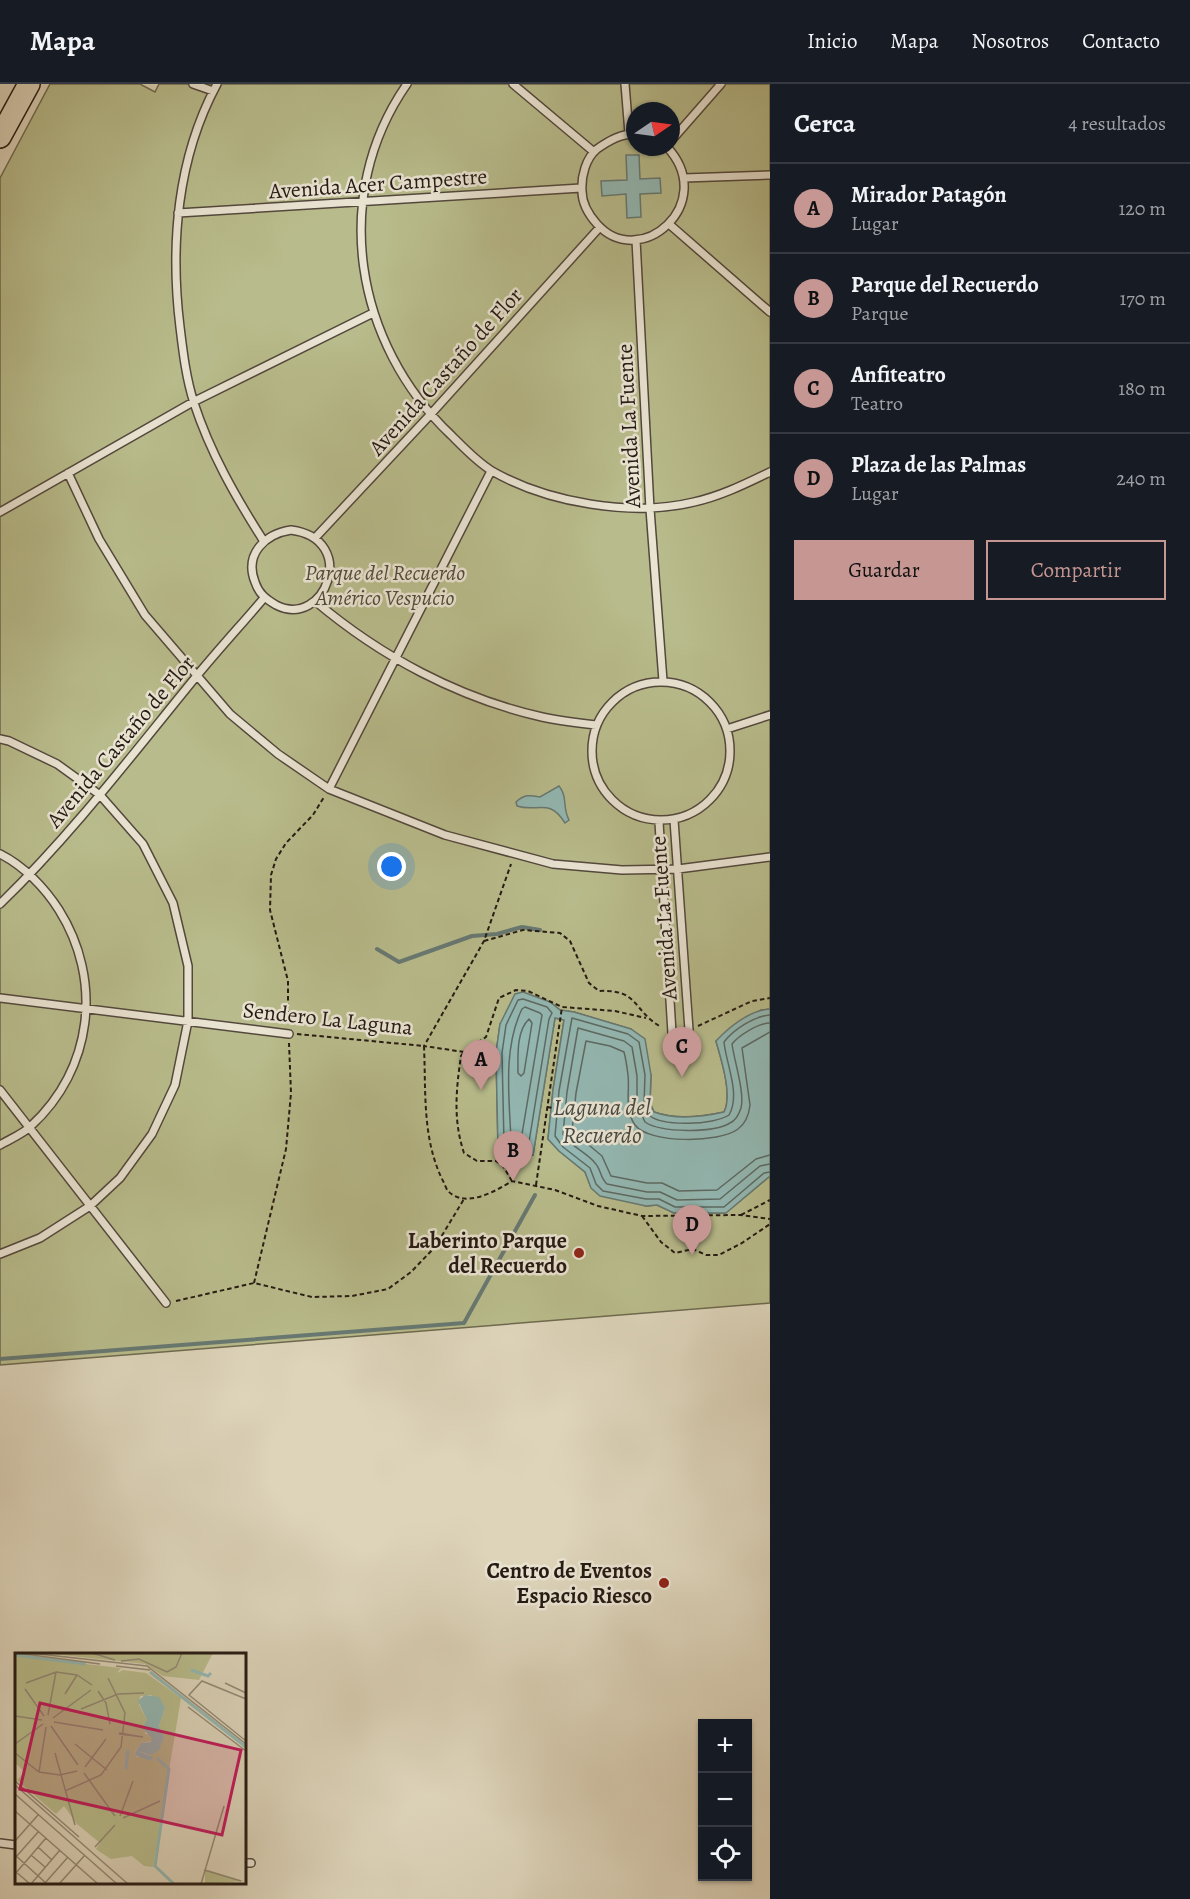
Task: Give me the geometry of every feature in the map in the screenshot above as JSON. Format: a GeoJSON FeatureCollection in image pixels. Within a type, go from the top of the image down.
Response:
{"type":"FeatureCollection","features":[{"type":"Feature","properties":{"kind":"main road"},"geometry":{"type":"LineString","coordinates":[[0,137],[28,84]]}},
{"type":"Feature","properties":{"kind":"lane"},"geometry":{"type":"LineString","coordinates":[[194,84],[215,88],[196,132],[185,170],[178,213],[175,284],[183,360],[193,402],[214,457],[263,540]]}},
{"type":"Feature","properties":{"kind":"lane"},"geometry":{"type":"LineString","coordinates":[[407,84],[382,131],[369,169],[362,203],[361,246],[365,282],[373,313],[390,354],[430,416],[491,471],[544,494],[596,506],[650,508],[693,502],[735,489],[770,472]]}},
{"type":"Feature","properties":{"kind":"lane"},"geometry":{"type":"LineString","coordinates":[[513,84],[594,152]]}},
{"type":"Feature","properties":{"kind":"lane"},"geometry":{"type":"LineString","coordinates":[[625,84],[628,102]]}},
{"type":"Feature","properties":{"kind":"lane"},"geometry":{"type":"LineString","coordinates":[[680,131],[721,84]]}},
{"type":"Feature","properties":{"kind":"lane"},"geometry":{"type":"LineString","coordinates":[[626,136],[608,141],[594,152],[585,167],[581,188],[589,215],[600,227],[612,234],[636,240],[655,234],[669,224],[679,211],[684,195],[681,165],[674,156]]}},
{"type":"Feature","properties":{"kind":"lane"},"geometry":{"type":"LineString","coordinates":[[684,178],[770,175]]}},
{"type":"Feature","properties":{"kind":"lane","name":"Avenida Acer Campestre"},"geometry":{"type":"LineString","coordinates":[[178,213],[581,188]]}},
{"type":"Feature","properties":{"kind":"lane"},"geometry":{"type":"LineString","coordinates":[[669,224],[770,312]]}},
{"type":"Feature","properties":{"kind":"lane","name":"Avenida Castaño de Flor"},"geometry":{"type":"LineString","coordinates":[[315,538],[430,416],[600,227]]}},
{"type":"Feature","properties":{"kind":"lane","name":"Avenida La Fuente"},"geometry":{"type":"LineString","coordinates":[[636,240],[650,508],[663,681]]}},
{"type":"Feature","properties":{"kind":"lane"},"geometry":{"type":"LineString","coordinates":[[0,512],[193,402],[373,313]]}},
{"type":"Feature","properties":{"kind":"lane"},"geometry":{"type":"LineString","coordinates":[[328,789],[491,471]]}},
{"type":"Feature","properties":{"kind":"lane"},"geometry":{"type":"LineString","coordinates":[[68,473],[99,539],[145,615],[238,720],[278,754],[328,789],[445,835],[553,864],[622,870],[678,870],[770,857]]}},
{"type":"Feature","properties":{"kind":"lane"},"geometry":{"type":"LineString","coordinates":[[291,530],[302,531],[315,538],[328,555],[331,567],[325,590],[315,601],[304,607],[292,609],[279,607],[264,598],[254,580],[252,567],[263,540],[280,532],[291,530]]}},
{"type":"Feature","properties":{"kind":"lane","name":"Avenida Castaño de Flor"},"geometry":{"type":"LineString","coordinates":[[0,904],[30,875],[100,795],[264,598]]}},
{"type":"Feature","properties":{"kind":"lane"},"geometry":{"type":"LineString","coordinates":[[315,601],[342,623],[395,658],[450,686],[496,705],[543,718],[596,725]]}},
{"type":"Feature","properties":{"kind":"lane"},"geometry":{"type":"LineString","coordinates":[[663,681],[683,685],[702,695],[717,710],[727,729],[730,750],[728,771],[719,790],[705,805],[687,816],[659,822],[643,818],[621,808],[604,791],[594,770],[590,746],[596,725],[607,707],[623,693],[642,684],[663,681]]}},
{"type":"Feature","properties":{"kind":"lane"},"geometry":{"type":"LineString","coordinates":[[727,729],[770,715]]}},
{"type":"Feature","properties":{"kind":"lane"},"geometry":{"type":"LineString","coordinates":[[0,739],[57,764],[100,795],[143,844],[173,903],[188,966],[188,1021],[175,1084],[152,1134],[120,1178],[90,1206],[40,1238],[0,1254]]}},
{"type":"Feature","properties":{"kind":"lane","name":"Avenida La Fuente"},"geometry":{"type":"LineString","coordinates":[[659,822],[672,1033],[675,1038],[681,1038],[687,1036],[689,1030],[674,820]]}},
{"type":"Feature","properties":{"kind":"lane"},"geometry":{"type":"LineString","coordinates":[[0,854],[30,875],[52,899],[69,926],[81,957],[87,1009],[78,1054],[64,1085],[45,1112],[29,1128],[0,1145]]}},
{"type":"Feature","properties":{"kind":"lane","name":"Sendero La Laguna"},"geometry":{"type":"LineString","coordinates":[[0,998],[289,1034]]}},
{"type":"Feature","properties":{"kind":"lane"},"geometry":{"type":"LineString","coordinates":[[0,1090],[166,1303]]}},
{"type":"Feature","properties":{"kind":"lane"},"geometry":{"type":"LineString","coordinates":[[0,1843],[15,1845]]}},
{"type":"Feature","properties":{"kind":"path"},"geometry":{"type":"LineString","coordinates":[[254,1283],[286,1149],[291,1093],[288,981],[270,910],[271,875],[276,858],[286,843],[313,815],[328,789]]}},
{"type":"Feature","properties":{"kind":"path"},"geometry":{"type":"LineString","coordinates":[[464,1052],[424,1046],[484,940],[514,854]]}},
{"type":"Feature","properties":{"kind":"path"},"geometry":{"type":"LineString","coordinates":[[484,940],[523,930],[560,933],[570,942],[589,983],[600,991],[613,990],[625,993],[638,1005],[646,1018]]}},
{"type":"Feature","properties":{"kind":"path"},"geometry":{"type":"LineString","coordinates":[[512,1181],[503,1166],[495,1161],[477,1161],[464,1153],[457,1135],[455,1107],[460,1056],[486,1037],[499,998],[516,990],[528,991],[562,1007],[615,1011],[646,1018],[672,1033]]}},
{"type":"Feature","properties":{"kind":"path"},"geometry":{"type":"LineString","coordinates":[[689,1030],[752,1001],[770,998]]}},
{"type":"Feature","properties":{"kind":"path"},"geometry":{"type":"LineString","coordinates":[[536,1185],[562,1007]]}},
{"type":"Feature","properties":{"kind":"path","name":"Sendero La Laguna"},"geometry":{"type":"LineString","coordinates":[[289,1034],[424,1046],[428,1137],[436,1165],[448,1191],[464,1199]]}},
{"type":"Feature","properties":{"kind":"path"},"geometry":{"type":"LineString","coordinates":[[547,1107],[582,1113],[579,1122]]}},
{"type":"Feature","properties":{"kind":"path"},"geometry":{"type":"LineString","coordinates":[[166,1303],[254,1283],[312,1297],[352,1296],[388,1288],[411,1272],[435,1247],[464,1199],[495,1192],[512,1181],[555,1190],[598,1206],[642,1216],[740,1215],[770,1219]]}},
{"type":"Feature","properties":{"kind":"path"},"geometry":{"type":"LineString","coordinates":[[740,1215],[770,1200]]}},
{"type":"Feature","properties":{"kind":"path"},"geometry":{"type":"LineString","coordinates":[[642,1216],[661,1242],[675,1252],[693,1249],[706,1255],[719,1255],[770,1224]]}},
{"type":"Feature","properties":{"kind":"green space","name":"Parque del Recuerdo Américo Vespucio"},"geometry":{"type":"Polygon","coordinates":[[[50,84],[140,84],[155,92],[159,84],[770,84],[770,1009],[761,1010],[716,1041],[727,1087],[726,1105],[724,1112],[706,1115],[680,1117],[654,1112],[650,1103],[651,1075],[631,1029],[560,1010],[550,1002],[500,1024],[496,1053],[498,1148],[507,1153],[519,1156],[533,1155],[555,1018],[564,1020],[548,1139],[585,1172],[591,1187],[646,1206],[657,1205],[674,1213],[725,1213],[770,1176],[770,1303],[0,1365],[0,178],[50,84]]]}},
{"type":"Feature","properties":{"kind":"water"},"geometry":{"type":"Polygon","coordinates":[[[626,156],[639,156],[640,179],[660,178],[661,193],[640,194],[641,217],[627,218],[626,194],[602,196],[601,181],[627,180],[626,156]]]}},
{"type":"Feature","properties":{"kind":"water"},"geometry":{"type":"Polygon","coordinates":[[[559,786],[569,820],[565,823],[554,810],[517,806],[516,802],[524,796],[540,797],[559,786]]]}},
{"type":"Feature","properties":{"kind":"water","name":"Laguna del Recuerdo"},"geometry":{"type":"Polygon","coordinates":[[[523,992],[550,1002],[560,1010],[631,1029],[645,1039],[651,1075],[650,1103],[654,1112],[680,1117],[724,1112],[727,1087],[716,1041],[740,1020],[755,1012],[770,1009],[770,1176],[726,1213],[674,1213],[657,1205],[646,1206],[600,1196],[591,1188],[585,1172],[548,1139],[564,1020],[555,1018],[533,1155],[515,1155],[498,1148],[496,1053],[500,1024],[515,994],[523,992]]]}},
{"type":"Feature","properties":{"kind":"waterway"},"geometry":{"type":"LineString","coordinates":[[377,949],[399,962],[472,936],[497,934],[522,927],[540,930]]}},
{"type":"Feature","properties":{"kind":"waterway"},"geometry":{"type":"LineString","coordinates":[[0,1359],[464,1323],[535,1195]]}},
{"type":"Feature","properties":{"kind":"place","name":"Anfiteatro"},"geometry":{"type":"Point","coordinates":[682,1077]}},
{"type":"Feature","properties":{"kind":"place","name":"Mirador Patagón"},"geometry":{"type":"Point","coordinates":[481,1090]}},
{"type":"Feature","properties":{"kind":"place","name":"Parque del Recuerdo"},"geometry":{"type":"Point","coordinates":[513,1181]}},
{"type":"Feature","properties":{"kind":"place","name":"Laberinto Parque del Recuerdo"},"geometry":{"type":"Point","coordinates":[579,1253]}},
{"type":"Feature","properties":{"kind":"place","name":"Plaza de las Palmas"},"geometry":{"type":"Point","coordinates":[692,1255]}},
{"type":"Feature","properties":{"kind":"place","name":"Centro de Eventos Espacio Riesco"},"geometry":{"type":"Point","coordinates":[664,1583]}}]}
